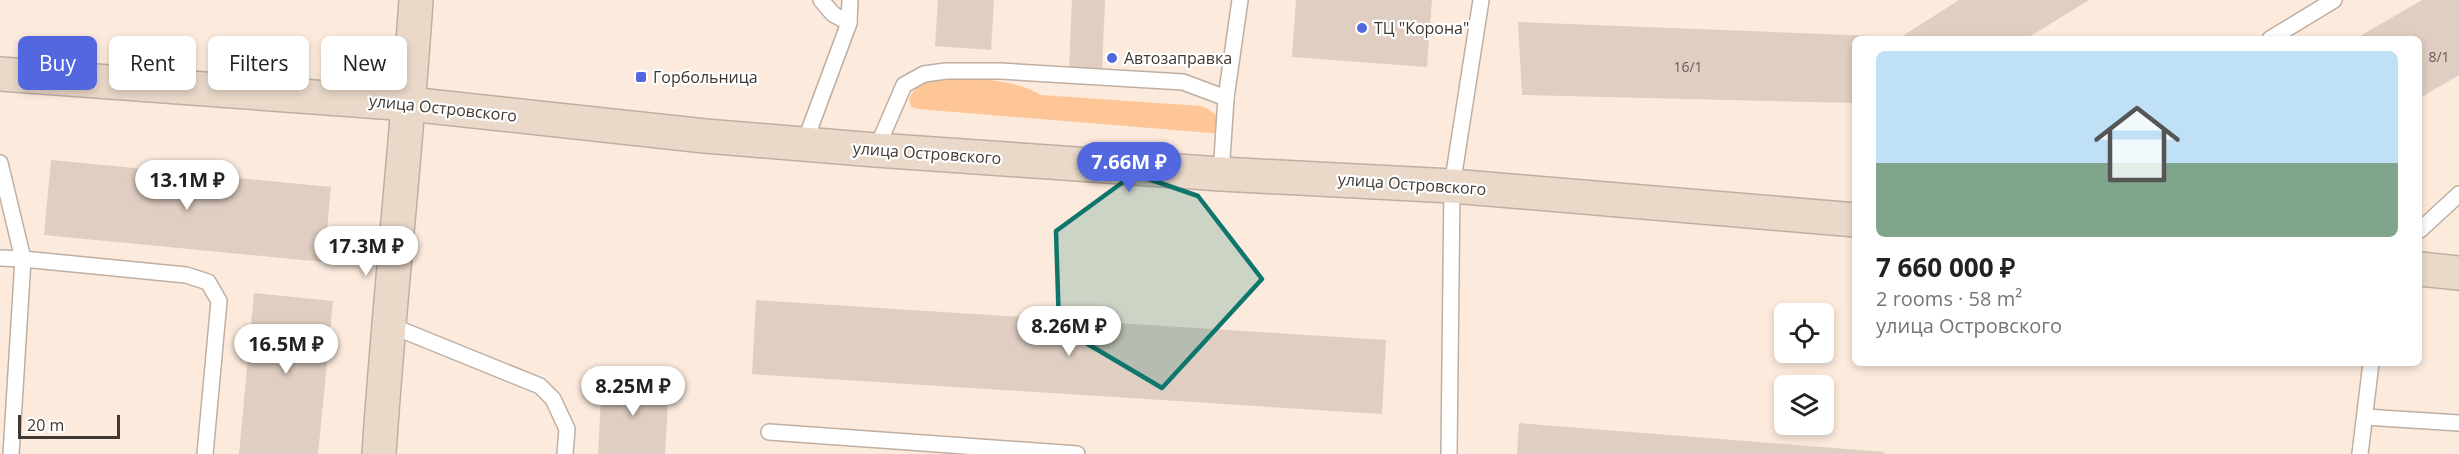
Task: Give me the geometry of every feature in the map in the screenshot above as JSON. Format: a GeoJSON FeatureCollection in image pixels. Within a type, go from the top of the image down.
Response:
{"type":"FeatureCollection","features":[{"type":"Feature","properties":{"kind":"main road"},"geometry":{"type":"LineString","coordinates":[[379,454],[387,324],[409,104],[416,0]]}},
{"type":"Feature","properties":{"kind":"main road","name":"улица Островского"},"geometry":{"type":"LineString","coordinates":[[0,74],[409,104],[705,136],[876,150],[1221,174],[1452,186],[1852,220]]}},
{"type":"Feature","properties":{"kind":"main road"},"geometry":{"type":"LineString","coordinates":[[2422,269],[2459,273]]}},
{"type":"Feature","properties":{"kind":"lane"},"geometry":{"type":"LineString","coordinates":[[821,0],[833,14],[849,22]]}},
{"type":"Feature","properties":{"kind":"lane"},"geometry":{"type":"LineString","coordinates":[[804,144],[849,22],[850,0]]}},
{"type":"Feature","properties":{"kind":"lane"},"geometry":{"type":"LineString","coordinates":[[1221,174],[1226,98],[1240,0]]}},
{"type":"Feature","properties":{"kind":"lane"},"geometry":{"type":"LineString","coordinates":[[1449,454],[1452,186],[1481,0]]}},
{"type":"Feature","properties":{"kind":"lane"},"geometry":{"type":"LineString","coordinates":[[2275,36],[2334,0]]}},
{"type":"Feature","properties":{"kind":"lane"},"geometry":{"type":"LineString","coordinates":[[876,150],[904,85],[924,75],[935,73],[1000,71],[1183,82],[1226,98]]}},
{"type":"Feature","properties":{"kind":"lane"},"geometry":{"type":"LineString","coordinates":[[0,163],[23,259],[11,454]]}},
{"type":"Feature","properties":{"kind":"lane"},"geometry":{"type":"LineString","coordinates":[[2422,228],[2459,194]]}},
{"type":"Feature","properties":{"kind":"lane"},"geometry":{"type":"LineString","coordinates":[[0,258],[186,276],[208,282],[219,302],[205,454]]}},
{"type":"Feature","properties":{"kind":"lane"},"geometry":{"type":"LineString","coordinates":[[387,324],[540,386],[553,399],[567,429],[566,454]]}},
{"type":"Feature","properties":{"kind":"lane"},"geometry":{"type":"LineString","coordinates":[[2360,454],[2371,366]]}},
{"type":"Feature","properties":{"kind":"lane"},"geometry":{"type":"LineString","coordinates":[[2365,417],[2459,423]]}},
{"type":"Feature","properties":{"kind":"lane"},"geometry":{"type":"LineString","coordinates":[[769,432],[1077,454]]}},
{"type":"Feature","properties":{"kind":"highlighted area"},"geometry":{"type":"Polygon","coordinates":[[[1134,174],[1198,196],[1262,279],[1162,388],[1059,327],[1056,231],[1134,174]]]}},
{"type":"Feature","properties":{"kind":"shaded area"},"geometry":{"type":"Polygon","coordinates":[[[940,77],[1005,82],[1041,95],[1201,106],[1217,117],[1223,134],[911,107],[909,99],[915,90],[926,82],[940,77]]]}},
{"type":"Feature","properties":{"kind":"building"},"geometry":{"type":"Polygon","coordinates":[[[938,0],[994,0],[991,50],[935,46],[938,0]]]}},
{"type":"Feature","properties":{"kind":"building"},"geometry":{"type":"Polygon","coordinates":[[[1072,0],[1105,0],[1102,72],[1069,71],[1072,0]]]}},
{"type":"Feature","properties":{"kind":"building","name":"ТЦ \"Корона\""},"geometry":{"type":"Polygon","coordinates":[[[1296,0],[1432,0],[1427,67],[1292,57],[1296,0]]]}},
{"type":"Feature","properties":{"kind":"building"},"geometry":{"type":"Polygon","coordinates":[[[1959,0],[2089,0],[2031,36],[1903,36],[1959,0]]]}},
{"type":"Feature","properties":{"kind":"building"},"geometry":{"type":"Polygon","coordinates":[[[2422,0],[2459,0],[2459,75],[2422,97],[2422,36],[2360,36],[2422,0]]]}},
{"type":"Feature","properties":{"kind":"building"},"geometry":{"type":"Polygon","coordinates":[[[1518,22],[1875,36],[1852,36],[1852,103],[1522,95],[1518,22]]]}},
{"type":"Feature","properties":{"kind":"building"},"geometry":{"type":"Polygon","coordinates":[[[51,160],[331,187],[324,262],[44,235],[51,160]]]}},
{"type":"Feature","properties":{"kind":"building"},"geometry":{"type":"Polygon","coordinates":[[[254,293],[333,301],[318,454],[239,454],[254,293]]]}},
{"type":"Feature","properties":{"kind":"building"},"geometry":{"type":"Polygon","coordinates":[[[756,300],[1386,340],[1382,414],[752,374],[756,300]]]}},
{"type":"Feature","properties":{"kind":"building"},"geometry":{"type":"Polygon","coordinates":[[[602,379],[669,383],[665,454],[598,454],[602,379]]]}},
{"type":"Feature","properties":{"kind":"building"},"geometry":{"type":"Polygon","coordinates":[[[1519,423],[1884,452],[1884,454],[1517,454],[1519,423]]]}},
{"type":"Feature","properties":{"kind":"place","name":"ТЦ \"Корона\""},"geometry":{"type":"Point","coordinates":[1362,28]}},
{"type":"Feature","properties":{"kind":"place","name":"Автозаправка"},"geometry":{"type":"Point","coordinates":[1112,58]}},
{"type":"Feature","properties":{"kind":"place","name":"Горбольница"},"geometry":{"type":"Point","coordinates":[641,77]}}]}
